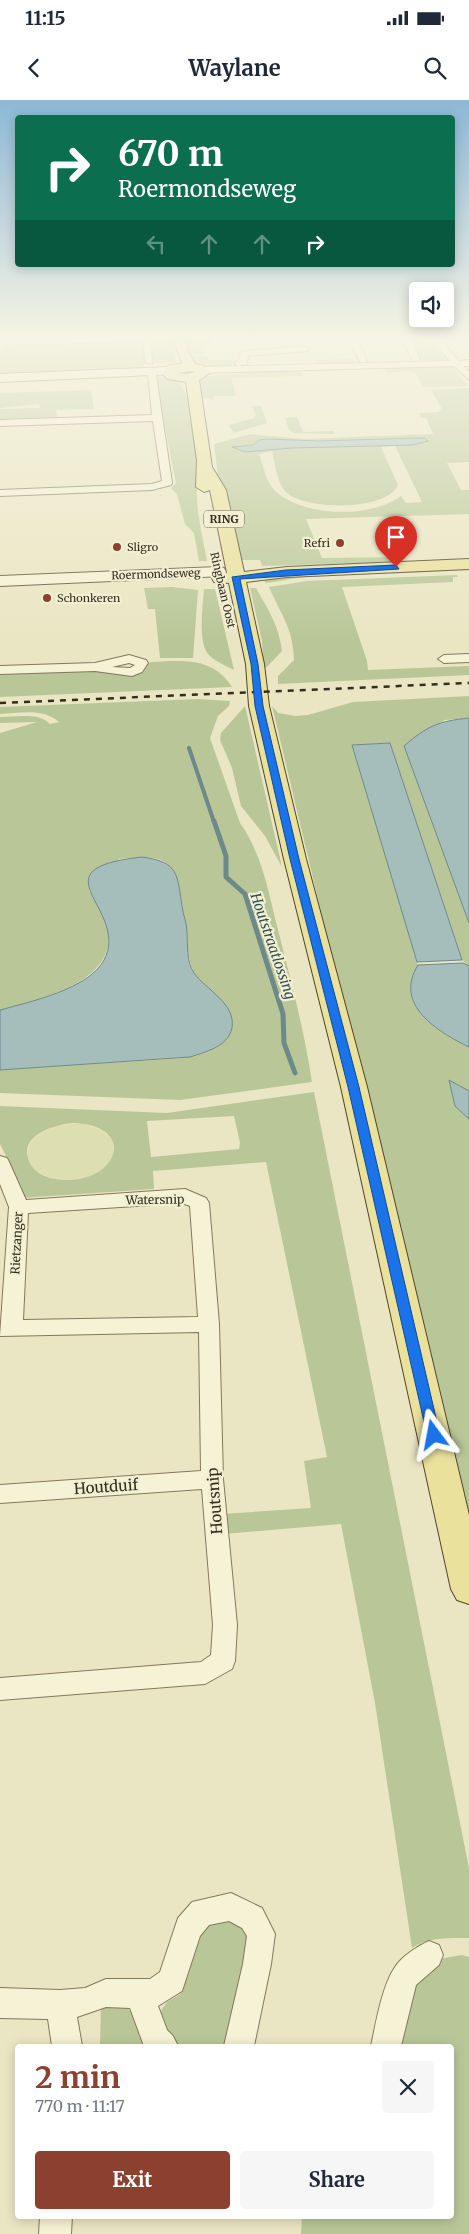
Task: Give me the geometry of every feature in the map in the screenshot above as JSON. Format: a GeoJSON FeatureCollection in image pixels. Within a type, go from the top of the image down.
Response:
{"type":"FeatureCollection","features":[{"type":"Feature","properties":{"kind":"main road","name":"Ringbaan Oost"},"geometry":{"type":"LineString","coordinates":[[201,439],[207,470],[218,490],[225,571],[254,664],[259,706],[295,859],[354,1087],[469,1589]]}},
{"type":"Feature","properties":{"kind":"main road","name":"Ringbaan Oost"},"geometry":{"type":"LineString","coordinates":[[207,470],[204,490],[212,541]]}},
{"type":"Feature","properties":{"kind":"main road","name":"Roermondseweg"},"geometry":{"type":"LineString","coordinates":[[225,571],[286,572],[469,564]]}},
{"type":"Feature","properties":{"kind":"street"},"geometry":{"type":"LineString","coordinates":[[0,492],[165,485],[167,483],[161,439]]}},
{"type":"Feature","properties":{"kind":"street","name":"Roermondseweg"},"geometry":{"type":"LineString","coordinates":[[0,581],[225,571]]}},
{"type":"Feature","properties":{"kind":"street"},"geometry":{"type":"LineString","coordinates":[[444,659],[469,658]]}},
{"type":"Feature","properties":{"kind":"street"},"geometry":{"type":"LineString","coordinates":[[0,670],[95,666]]}},
{"type":"Feature","properties":{"kind":"street","name":"Rietzanger"},"geometry":{"type":"LineString","coordinates":[[0,1162],[19,1206],[6,1328]]}},
{"type":"Feature","properties":{"kind":"street","name":"Watersnip"},"geometry":{"type":"LineString","coordinates":[[19,1206],[185,1196],[199,1204],[209,1324]]}},
{"type":"Feature","properties":{"kind":"street"},"geometry":{"type":"LineString","coordinates":[[6,1328],[209,1324]]}},
{"type":"Feature","properties":{"kind":"street","name":"Houtsnip"},"geometry":{"type":"LineString","coordinates":[[0,1689],[205,1673],[222,1661],[225,1625],[212,1479],[209,1324]]}},
{"type":"Feature","properties":{"kind":"street","name":"Houtduif"},"geometry":{"type":"LineString","coordinates":[[0,1494],[212,1479]]}},
{"type":"Feature","properties":{"kind":"street"},"geometry":{"type":"LineString","coordinates":[[0,2003],[60,2005],[85,2002],[106,1993],[155,1993],[172,1980],[188,1928],[202,1912],[230,1907],[252,1918],[261,1934],[257,1964],[239,2044]]}},
{"type":"Feature","properties":{"kind":"street"},"geometry":{"type":"LineString","coordinates":[[386,2044],[398,1995],[405,1976],[429,1955]]}},
{"type":"Feature","properties":{"kind":"street"},"geometry":{"type":"LineString","coordinates":[[140,1994],[156,2040],[160,2044]]}},
{"type":"Feature","properties":{"kind":"street"},"geometry":{"type":"LineString","coordinates":[[60,2005],[67,2044]]}},
{"type":"Feature","properties":{"kind":"street"},"geometry":{"type":"LineString","coordinates":[[55,2234],[56,2219]]}},
{"type":"Feature","properties":{"kind":"green space"},"geometry":{"type":"Polygon","coordinates":[[[167,439],[196,439],[198,511],[207,561],[199,561],[194,533],[185,524],[177,494],[171,488],[176,483],[167,439]]]}},
{"type":"Feature","properties":{"kind":"green space"},"geometry":{"type":"Polygon","coordinates":[[[233,439],[397,439],[319,441],[267,439],[257,441],[253,445],[236,446],[236,449],[246,452],[292,448],[426,443],[417,439],[469,439],[469,462],[447,463],[461,490],[469,490],[469,514],[306,519],[322,558],[403,557],[399,562],[262,566],[260,560],[237,560],[219,484],[214,444],[233,439]],[[395,446],[381,447],[398,485],[390,494],[378,500],[362,504],[326,505],[295,498],[286,492],[280,483],[272,451],[259,454],[271,487],[286,499],[301,506],[336,512],[372,509],[401,496],[406,503],[422,502],[395,446]]]}},
{"type":"Feature","properties":{"kind":"green space"},"geometry":{"type":"Polygon","coordinates":[[[469,567],[469,570],[307,577],[265,583],[264,578],[469,567]]]}},
{"type":"Feature","properties":{"kind":"green space"},"geometry":{"type":"Polygon","coordinates":[[[457,575],[458,577],[453,577],[453,582],[342,587],[367,661],[368,670],[469,666],[469,675],[278,684],[278,676],[294,660],[293,649],[286,622],[269,587],[307,581],[457,575]]]}},
{"type":"Feature","properties":{"kind":"green space"},"geometry":{"type":"Polygon","coordinates":[[[172,587],[198,590],[193,658],[160,658],[155,609],[148,609],[144,588],[172,587]]]}},
{"type":"Feature","properties":{"kind":"green space"},"geometry":{"type":"Polygon","coordinates":[[[250,588],[256,588],[265,603],[281,642],[282,651],[264,670],[262,641],[250,588]]]}},
{"type":"Feature","properties":{"kind":"green space"},"geometry":{"type":"Polygon","coordinates":[[[204,589],[215,589],[234,670],[210,656],[203,643],[204,589]]]}},
{"type":"Feature","properties":{"kind":"green space"},"geometry":{"type":"Polygon","coordinates":[[[185,661],[206,665],[224,677],[232,687],[0,697],[0,672],[84,669],[137,671],[151,662],[185,661]]]}},
{"type":"Feature","properties":{"kind":"green space"},"geometry":{"type":"Polygon","coordinates":[[[469,696],[469,718],[445,720],[404,746],[469,923],[469,966],[462,960],[390,743],[352,745],[418,965],[412,979],[411,993],[415,1005],[433,1025],[469,1047],[469,1091],[450,1081],[455,1106],[469,1119],[469,1533],[272,706],[278,713],[295,716],[308,715],[353,702],[469,696]]]}},
{"type":"Feature","properties":{"kind":"green space"},"geometry":{"type":"Polygon","coordinates":[[[198,699],[230,701],[229,706],[218,716],[210,738],[240,823],[248,835],[259,860],[271,899],[305,1042],[312,1082],[180,1100],[0,1093],[0,1070],[183,1058],[207,1052],[219,1046],[230,1015],[222,1002],[195,975],[188,954],[186,924],[176,879],[172,869],[159,859],[119,859],[89,890],[106,921],[108,942],[103,959],[92,973],[76,984],[57,993],[0,1010],[0,733],[37,722],[0,723],[0,717],[34,717],[45,720],[50,724],[59,722],[39,713],[0,714],[0,707],[198,699]]]}},
{"type":"Feature","properties":{"kind":"green space"},"geometry":{"type":"Polygon","coordinates":[[[245,706],[282,867],[265,836],[241,806],[232,768],[220,740],[221,733],[245,706]]]}},
{"type":"Feature","properties":{"kind":"green space"},"geometry":{"type":"Polygon","coordinates":[[[314,1092],[469,1868],[469,1938],[432,1940],[412,1948],[375,1703],[341,1524],[224,1534],[222,1514],[311,1508],[304,1461],[327,1457],[266,1162],[153,1171],[154,1189],[22,1198],[14,1172],[0,1144],[0,1106],[167,1113],[314,1092]],[[234,1116],[147,1121],[151,1157],[239,1149],[240,1143],[234,1116]],[[74,1123],[49,1129],[34,1138],[29,1144],[27,1152],[29,1161],[44,1176],[56,1179],[77,1179],[94,1174],[106,1166],[113,1156],[114,1144],[108,1134],[95,1127],[74,1123]]]}},
{"type":"Feature","properties":{"kind":"green space"},"geometry":{"type":"Polygon","coordinates":[[[80,1123],[102,1130],[112,1140],[114,1153],[108,1165],[92,1176],[73,1180],[54,1179],[36,1171],[27,1155],[31,1142],[35,1137],[55,1126],[80,1123]]]}},
{"type":"Feature","properties":{"kind":"green space"},"geometry":{"type":"Polygon","coordinates":[[[227,1918],[243,1929],[250,1947],[227,2040],[224,2044],[175,2044],[167,2039],[160,2012],[167,2002],[180,1994],[198,1932],[206,1923],[227,1918]]]}},
{"type":"Feature","properties":{"kind":"green space"},"geometry":{"type":"Polygon","coordinates":[[[462,1955],[469,1957],[469,2234],[301,2234],[302,2219],[454,2219],[454,2044],[389,2044],[406,1982],[433,1960],[462,1955]]]}},
{"type":"Feature","properties":{"kind":"green space"},"geometry":{"type":"Polygon","coordinates":[[[123,2003],[137,2019],[139,2035],[145,2044],[100,2044],[101,2004],[123,2003]]]}},
{"type":"Feature","properties":{"kind":"water"},"geometry":{"type":"Polygon","coordinates":[[[267,439],[319,441],[426,439],[428,441],[413,445],[292,448],[246,452],[232,447],[253,445],[259,440],[267,439]]]}},
{"type":"Feature","properties":{"kind":"water"},"geometry":{"type":"Polygon","coordinates":[[[469,718],[469,923],[404,746],[427,729],[441,723],[469,718]]]}},
{"type":"Feature","properties":{"kind":"water"},"geometry":{"type":"Polygon","coordinates":[[[390,743],[462,960],[417,962],[352,745],[390,743]]]}},
{"type":"Feature","properties":{"kind":"water"},"geometry":{"type":"Polygon","coordinates":[[[142,857],[163,862],[174,871],[179,886],[186,925],[191,968],[199,979],[225,1004],[229,1011],[232,1019],[232,1028],[226,1040],[215,1048],[190,1057],[0,1070],[0,1010],[57,993],[86,979],[96,970],[104,960],[109,941],[106,924],[88,881],[93,871],[110,863],[142,857]]]}},
{"type":"Feature","properties":{"kind":"water"},"geometry":{"type":"Polygon","coordinates":[[[463,963],[469,966],[469,1047],[444,1033],[422,1015],[415,1005],[411,993],[412,979],[418,965],[463,963]]]}},
{"type":"Feature","properties":{"kind":"water"},"geometry":{"type":"Polygon","coordinates":[[[449,1080],[469,1091],[469,1119],[455,1106],[449,1080]]]}},
{"type":"Feature","properties":{"kind":"waterway","name":"Houtstraatlossing"},"geometry":{"type":"LineString","coordinates":[[189,748],[214,822]]}},
{"type":"Feature","properties":{"kind":"waterway","name":"Houtstraatlossing"},"geometry":{"type":"LineString","coordinates":[[214,821],[226,856],[226,877],[245,894],[283,1014],[284,1043],[295,1073]]}},
{"type":"Feature","properties":{"kind":"railway"},"geometry":{"type":"LineString","coordinates":[[0,703],[469,683]]}},
{"type":"Feature","properties":{"kind":"place","name":"Refri"},"geometry":{"type":"Point","coordinates":[340,543]}},
{"type":"Feature","properties":{"kind":"place","name":"Sligro"},"geometry":{"type":"Point","coordinates":[117,547]}},
{"type":"Feature","properties":{"kind":"place","name":"Schonkeren"},"geometry":{"type":"Point","coordinates":[47,598]}},
{"type":"Feature","properties":{"kind":"route"},"geometry":{"type":"LineString","coordinates":[[396,567],[286,572],[272,575],[236,577],[254,664],[259,706],[295,859],[354,1087],[434,1435]]}}]}
